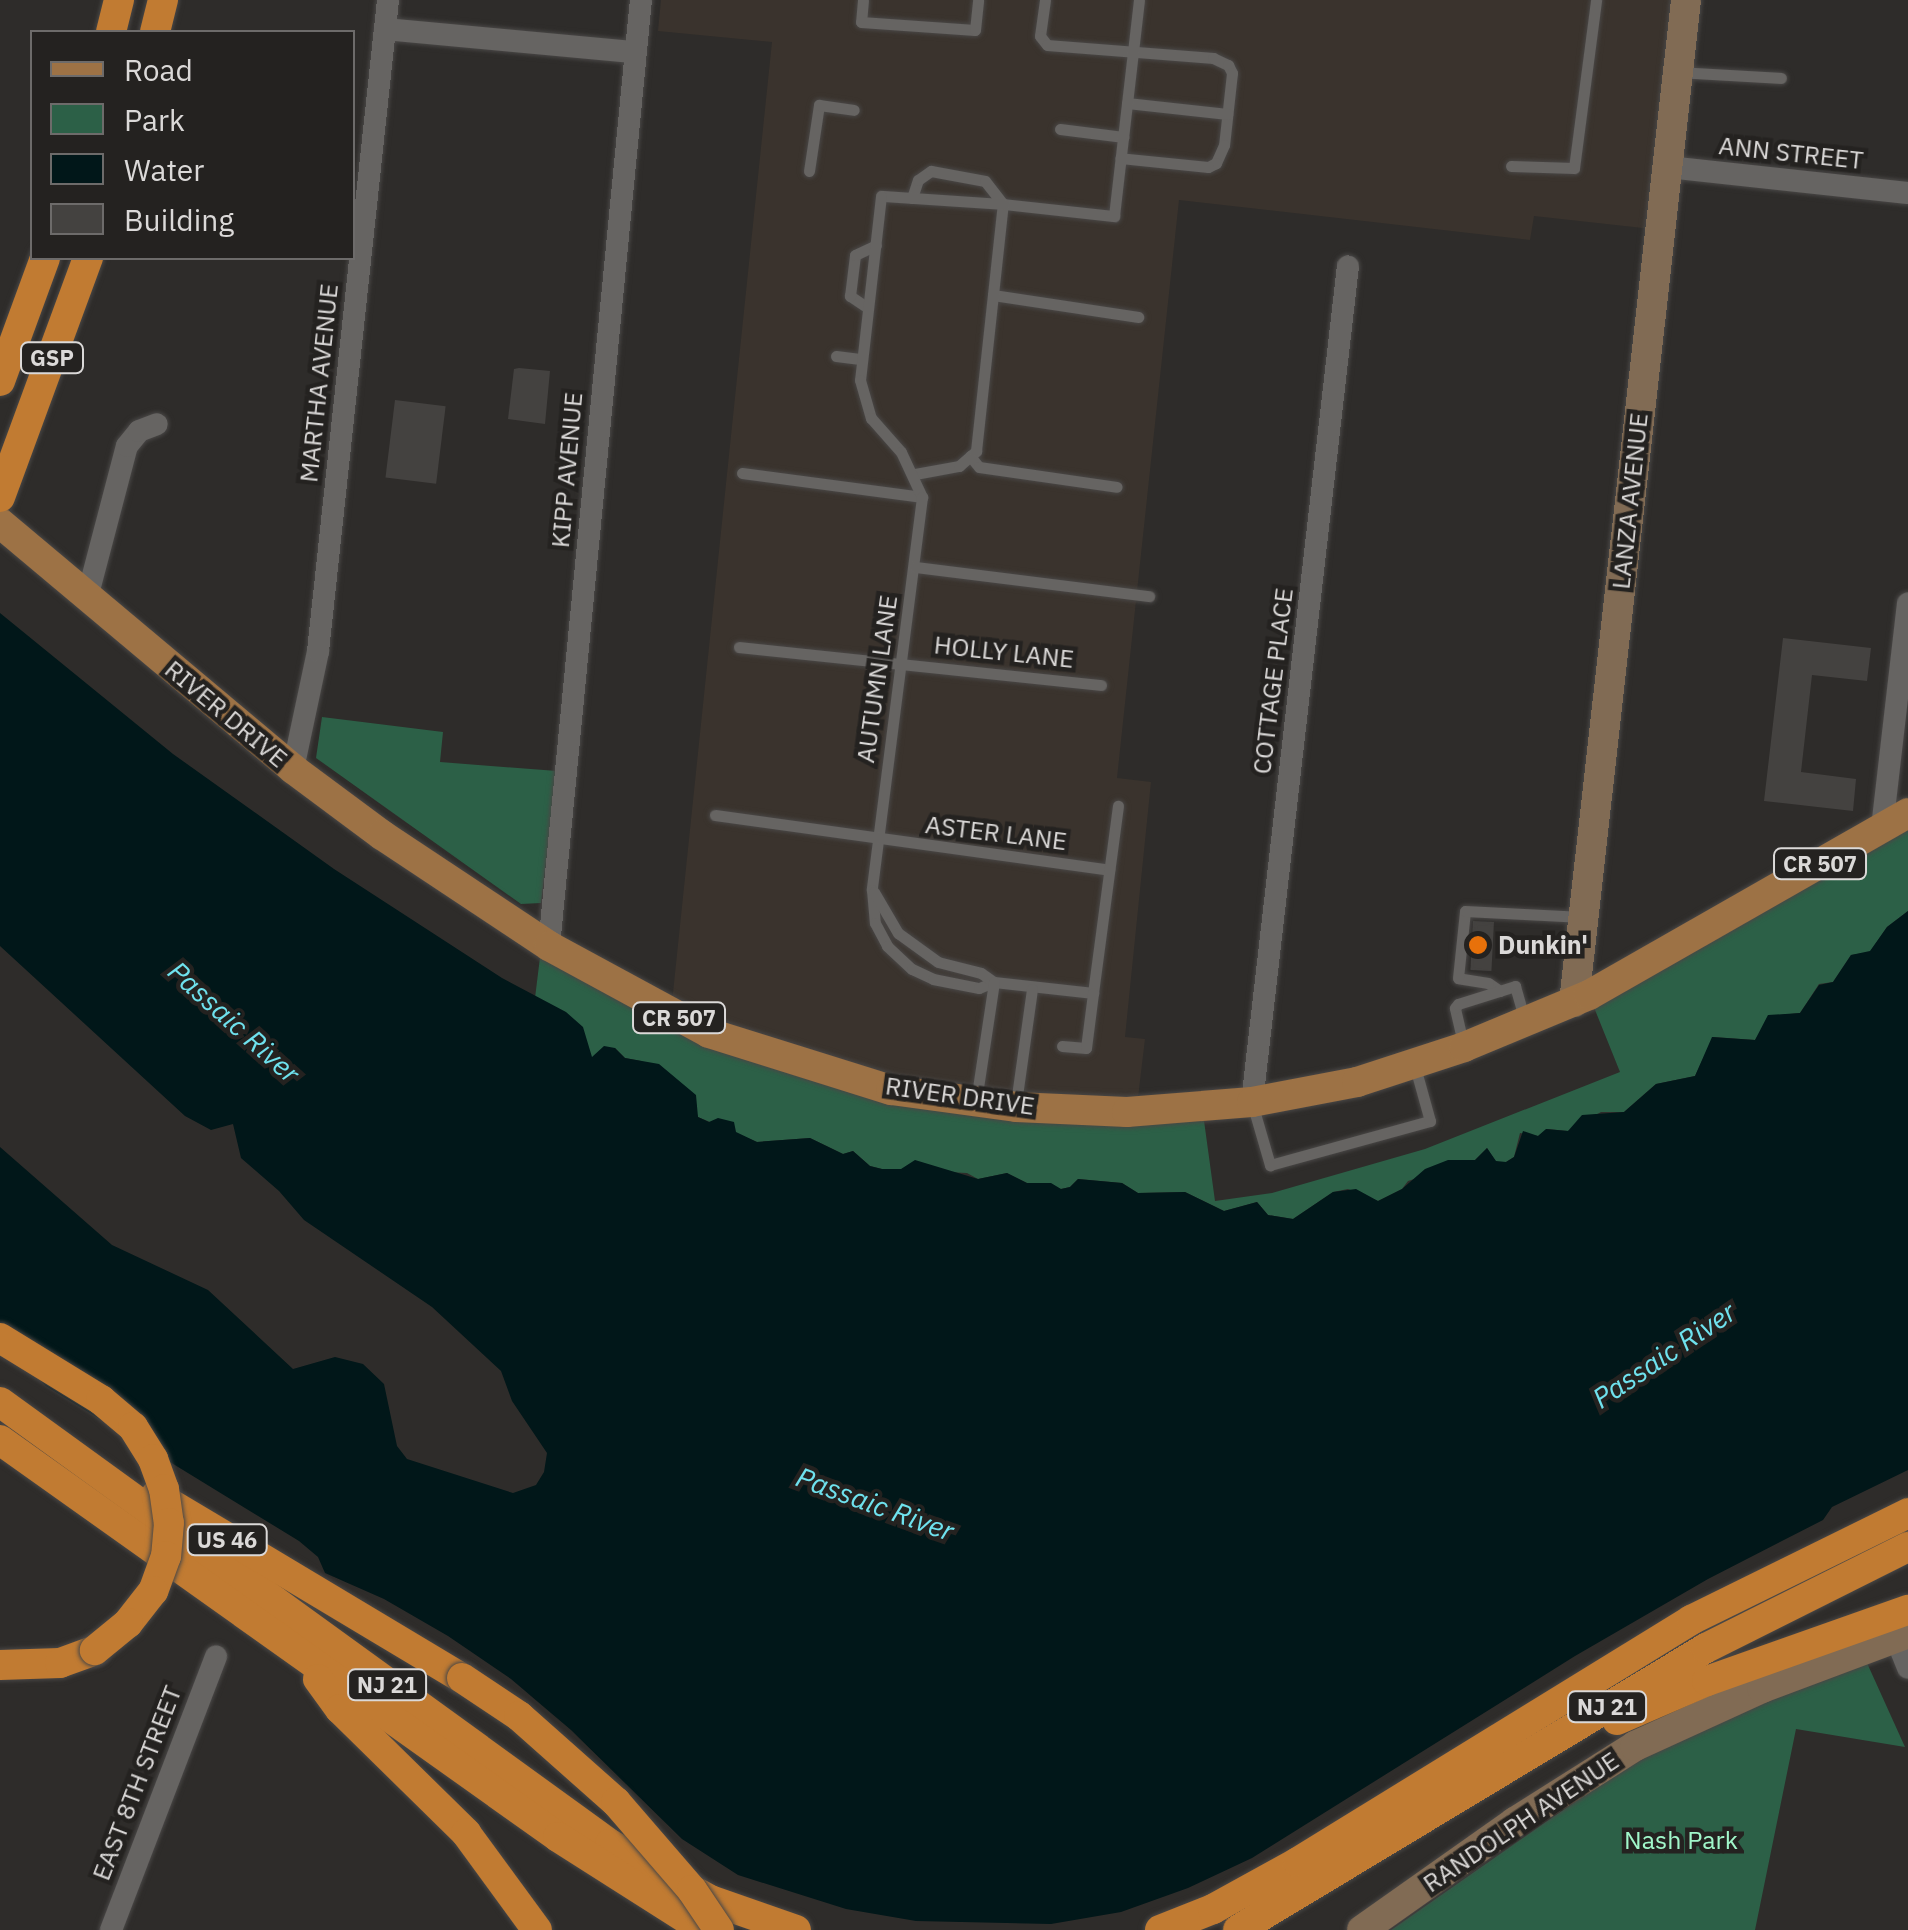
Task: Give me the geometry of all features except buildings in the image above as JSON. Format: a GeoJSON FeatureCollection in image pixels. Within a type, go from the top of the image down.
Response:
{"type":"FeatureCollection","features":[{"type":"Feature","properties":{"kind":"highway"},"geometry":{"type":"LineString","coordinates":[[112,30],[119,0]]}},
{"type":"Feature","properties":{"kind":"highway"},"geometry":{"type":"LineString","coordinates":[[156,30],[164,0]]}},
{"type":"Feature","properties":{"kind":"highway","name":"GSP"},"geometry":{"type":"LineString","coordinates":[[0,380],[44,260]]}},
{"type":"Feature","properties":{"kind":"highway","name":"GSP"},"geometry":{"type":"LineString","coordinates":[[0,497],[87,260]]}},
{"type":"Feature","properties":{"kind":"highway"},"geometry":{"type":"LineString","coordinates":[[0,1338],[101,1400],[133,1427],[153,1458],[164,1489],[169,1522],[166,1556],[153,1591],[128,1623],[95,1650],[60,1662],[0,1665]]}},
{"type":"Feature","properties":{"kind":"highway","name":"US 46"},"geometry":{"type":"LineString","coordinates":[[0,1388],[195,1520],[462,1678],[568,1765],[661,1874],[696,1930]]}},
{"type":"Feature","properties":{"kind":"highway","name":"NJ 21"},"geometry":{"type":"LineString","coordinates":[[0,1402],[610,1844],[710,1900],[796,1930]]}},
{"type":"Feature","properties":{"kind":"highway","name":"US 46"},"geometry":{"type":"LineString","coordinates":[[0,1440],[301,1656],[340,1708],[466,1833],[537,1930]]}},
{"type":"Feature","properties":{"kind":"highway","name":"NJ 21"},"geometry":{"type":"LineString","coordinates":[[1160,1930],[1213,1909],[1270,1878],[1691,1620],[1908,1513]]}},
{"type":"Feature","properties":{"kind":"highway","name":"NJ 21"},"geometry":{"type":"LineString","coordinates":[[1238,1930],[1317,1886],[1674,1666],[1768,1614],[1908,1547]]}},
{"type":"Feature","properties":{"kind":"highway"},"geometry":{"type":"LineString","coordinates":[[1317,1886],[1626,1715],[1904,1627]]}},
{"type":"Feature","properties":{"kind":"highway","name":"NJ 21"},"geometry":{"type":"LineString","coordinates":[[301,1656],[642,1893],[720,1930]]}},
{"type":"Feature","properties":{"kind":"highway"},"geometry":{"type":"LineString","coordinates":[[462,1678],[518,1716],[616,1802],[692,1890],[720,1930]]}},
{"type":"Feature","properties":{"kind":"highway"},"geometry":{"type":"LineString","coordinates":[[642,1893],[704,1930]]}},
{"type":"Feature","properties":{"kind":"main road","name":"RIVER DRIVE"},"geometry":{"type":"LineString","coordinates":[[0,523],[293,769],[382,835],[550,946],[709,1032],[890,1090],[1016,1107],[1127,1112],[1252,1102],[1356,1082],[1464,1047],[1574,1002],[1646,966],[1895,821]]}},
{"type":"Feature","properties":{"kind":"street","name":"MARTHA AVENUE"},"geometry":{"type":"LineString","coordinates":[[293,769],[318,651],[388,0]]}},
{"type":"Feature","properties":{"kind":"street","name":"KIPP AVENUE"},"geometry":{"type":"LineString","coordinates":[[550,946],[641,0]]}},
{"type":"Feature","properties":{"kind":"street","name":"LANZA AVENUE"},"geometry":{"type":"LineString","coordinates":[[1574,1002],[1686,0]]}},
{"type":"Feature","properties":{"kind":"street"},"geometry":{"type":"LineString","coordinates":[[386,29],[635,52]]}},
{"type":"Feature","properties":{"kind":"street","name":"ANN STREET"},"geometry":{"type":"LineString","coordinates":[[1668,167],[1908,193]]}},
{"type":"Feature","properties":{"kind":"street","name":"COTTAGE PLACE"},"geometry":{"type":"LineString","coordinates":[[1252,1102],[1348,266]]}},
{"type":"Feature","properties":{"kind":"street"},"geometry":{"type":"LineString","coordinates":[[87,598],[127,446],[139,432],[156,424]]}},
{"type":"Feature","properties":{"kind":"street"},"geometry":{"type":"LineString","coordinates":[[1895,821],[1908,604]]}},
{"type":"Feature","properties":{"kind":"street"},"geometry":{"type":"LineString","coordinates":[[1904,1627],[1908,1668]]}},
{"type":"Feature","properties":{"kind":"street","name":"RANDOLPH AVENUE"},"geometry":{"type":"LineString","coordinates":[[1362,1930],[1514,1822],[1635,1746],[1904,1627]]}},
{"type":"Feature","properties":{"kind":"street","name":"EAST 8TH STREET"},"geometry":{"type":"LineString","coordinates":[[110,1930],[216,1656]]}},
{"type":"Feature","properties":{"kind":"lane"},"geometry":{"type":"LineString","coordinates":[[863,0],[861,22],[975,30],[978,0]]}},
{"type":"Feature","properties":{"kind":"lane"},"geometry":{"type":"LineString","coordinates":[[1046,0],[1040,36],[1046,45],[1223,60],[1232,73],[1221,156],[1208,167],[1120,158]]}},
{"type":"Feature","properties":{"kind":"lane"},"geometry":{"type":"LineString","coordinates":[[912,198],[1114,216],[1138,0]]}},
{"type":"Feature","properties":{"kind":"lane"},"geometry":{"type":"LineString","coordinates":[[1511,166],[1574,168],[1596,0]]}},
{"type":"Feature","properties":{"kind":"lane"},"geometry":{"type":"LineString","coordinates":[[1678,72],[1781,78]]}},
{"type":"Feature","properties":{"kind":"lane"},"geometry":{"type":"LineString","coordinates":[[1127,104],[1227,114]]}},
{"type":"Feature","properties":{"kind":"lane"},"geometry":{"type":"LineString","coordinates":[[809,171],[819,105],[854,110]]}},
{"type":"Feature","properties":{"kind":"lane"},"geometry":{"type":"LineString","coordinates":[[1060,130],[1122,137]]}},
{"type":"Feature","properties":{"kind":"lane","name":"AUTUMN LANE"},"geometry":{"type":"LineString","coordinates":[[1003,204],[985,180],[931,171],[918,180],[912,198],[882,196],[861,396],[915,474],[922,497],[872,890],[898,933],[922,954],[981,973],[994,982],[1093,993]]}},
{"type":"Feature","properties":{"kind":"lane"},"geometry":{"type":"LineString","coordinates":[[915,474],[959,466],[976,451],[1003,204]]}},
{"type":"Feature","properties":{"kind":"lane"},"geometry":{"type":"LineString","coordinates":[[868,308],[850,296],[855,255],[876,245]]}},
{"type":"Feature","properties":{"kind":"lane"},"geometry":{"type":"LineString","coordinates":[[993,295],[1138,317]]}},
{"type":"Feature","properties":{"kind":"lane"},"geometry":{"type":"LineString","coordinates":[[836,356],[862,360]]}},
{"type":"Feature","properties":{"kind":"lane"},"geometry":{"type":"LineString","coordinates":[[970,456],[980,467],[1116,487]]}},
{"type":"Feature","properties":{"kind":"lane"},"geometry":{"type":"LineString","coordinates":[[742,474],[922,497]]}},
{"type":"Feature","properties":{"kind":"lane"},"geometry":{"type":"LineString","coordinates":[[914,567],[1149,596]]}},
{"type":"Feature","properties":{"kind":"lane","name":"HOLLY LANE"},"geometry":{"type":"LineString","coordinates":[[739,647],[1101,685]]}},
{"type":"Feature","properties":{"kind":"lane"},"geometry":{"type":"LineString","coordinates":[[1062,1046],[1086,1048],[1118,806]]}},
{"type":"Feature","properties":{"kind":"lane","name":"ASTER LANE"},"geometry":{"type":"LineString","coordinates":[[715,815],[878,841],[1109,870]]}},
{"type":"Feature","properties":{"kind":"lane"},"geometry":{"type":"LineString","coordinates":[[1500,991],[1488,983],[1458,978],[1464,911],[1583,918]]}},
{"type":"Feature","properties":{"kind":"lane"},"geometry":{"type":"LineString","coordinates":[[976,1101],[994,982]]}},
{"type":"Feature","properties":{"kind":"lane"},"geometry":{"type":"LineString","coordinates":[[1464,1047],[1456,1005],[1515,986],[1526,1022]]}},
{"type":"Feature","properties":{"kind":"lane"},"geometry":{"type":"LineString","coordinates":[[1016,1107],[1032,989]]}},
{"type":"Feature","properties":{"kind":"lane"},"geometry":{"type":"LineString","coordinates":[[1252,1102],[1270,1165],[1430,1121],[1414,1063]]}},
{"type":"Feature","properties":{"kind":"shaded area"},"geometry":{"type":"Polygon","coordinates":[[[661,0],[1686,0],[1661,230],[1534,216],[1530,240],[1179,200],[1117,778],[1151,782],[1125,1037],[1145,1039],[1137,1106],[873,1084],[671,1012],[772,42],[658,31],[661,0]]]}},
{"type":"Feature","properties":{"kind":"green space"},"geometry":{"type":"Polygon","coordinates":[[[322,717],[443,732],[440,762],[557,771],[541,903],[521,904],[316,758],[322,717]]]}},
{"type":"Feature","properties":{"kind":"green space"},"geometry":{"type":"Polygon","coordinates":[[[1908,813],[1908,911],[1887,927],[1870,952],[1851,955],[1833,982],[1819,984],[1800,1013],[1780,1015],[1764,1026],[1755,1040],[1713,1037],[1695,1076],[1656,1084],[1624,1112],[1601,1112],[1568,1131],[1547,1129],[1538,1136],[1520,1133],[1514,1157],[1506,1162],[1496,1162],[1487,1148],[1475,1160],[1408,1181],[1402,1189],[1378,1201],[1348,1189],[1333,1192],[1293,1219],[1268,1215],[1257,1202],[1224,1211],[1185,1192],[1138,1193],[1122,1183],[1078,1179],[1061,1189],[1027,1183],[1007,1173],[978,1179],[967,1173],[882,1169],[870,1166],[853,1151],[843,1154],[810,1138],[757,1142],[698,1117],[694,1105],[641,1061],[625,1058],[615,1048],[591,1058],[535,998],[542,941],[709,1033],[891,1090],[1202,1106],[1215,1201],[1272,1193],[1425,1149],[1620,1072],[1589,995],[1908,813]]]}},
{"type":"Feature","properties":{"kind":"green space","name":"Nash Park"},"geometry":{"type":"Polygon","coordinates":[[[1867,1663],[1905,1747],[1796,1729],[1755,1930],[1391,1930],[1593,1789],[1717,1715],[1867,1663]]]}},
{"type":"Feature","properties":{"kind":"water","name":"Passaic River"},"geometry":{"type":"Polygon","coordinates":[[[0,613],[173,754],[334,869],[502,978],[566,1012],[583,1027],[592,1057],[604,1046],[615,1048],[625,1058],[659,1064],[696,1095],[698,1117],[709,1122],[718,1118],[734,1122],[736,1132],[757,1142],[810,1138],[843,1154],[853,1151],[870,1166],[882,1169],[901,1169],[915,1160],[978,1179],[1007,1173],[1027,1183],[1051,1183],[1061,1189],[1078,1179],[1122,1183],[1138,1193],[1185,1192],[1224,1211],[1257,1202],[1268,1215],[1293,1219],[1333,1192],[1356,1189],[1378,1201],[1402,1189],[1425,1169],[1448,1160],[1475,1160],[1487,1148],[1496,1161],[1506,1162],[1514,1157],[1523,1131],[1538,1136],[1546,1129],[1568,1131],[1582,1115],[1624,1112],[1656,1084],[1695,1076],[1712,1037],[1755,1040],[1768,1015],[1800,1013],[1819,985],[1833,982],[1851,955],[1870,951],[1887,927],[1908,911],[1908,1470],[1832,1507],[1823,1520],[1708,1579],[1575,1656],[1252,1858],[1188,1888],[1121,1912],[1051,1924],[916,1921],[846,1909],[738,1875],[682,1839],[571,1730],[511,1679],[384,1599],[325,1573],[318,1557],[299,1541],[46,1386],[0,1341],[0,1147],[112,1245],[208,1290],[293,1369],[335,1357],[363,1364],[384,1384],[397,1446],[407,1459],[513,1493],[536,1485],[544,1472],[547,1453],[512,1401],[501,1371],[432,1307],[304,1220],[279,1191],[241,1158],[233,1124],[211,1130],[185,1116],[0,946],[0,613]]]}},
{"type":"Feature","properties":{"kind":"place","name":"Dunkin'"},"geometry":{"type":"Point","coordinates":[1478,945]}}]}
